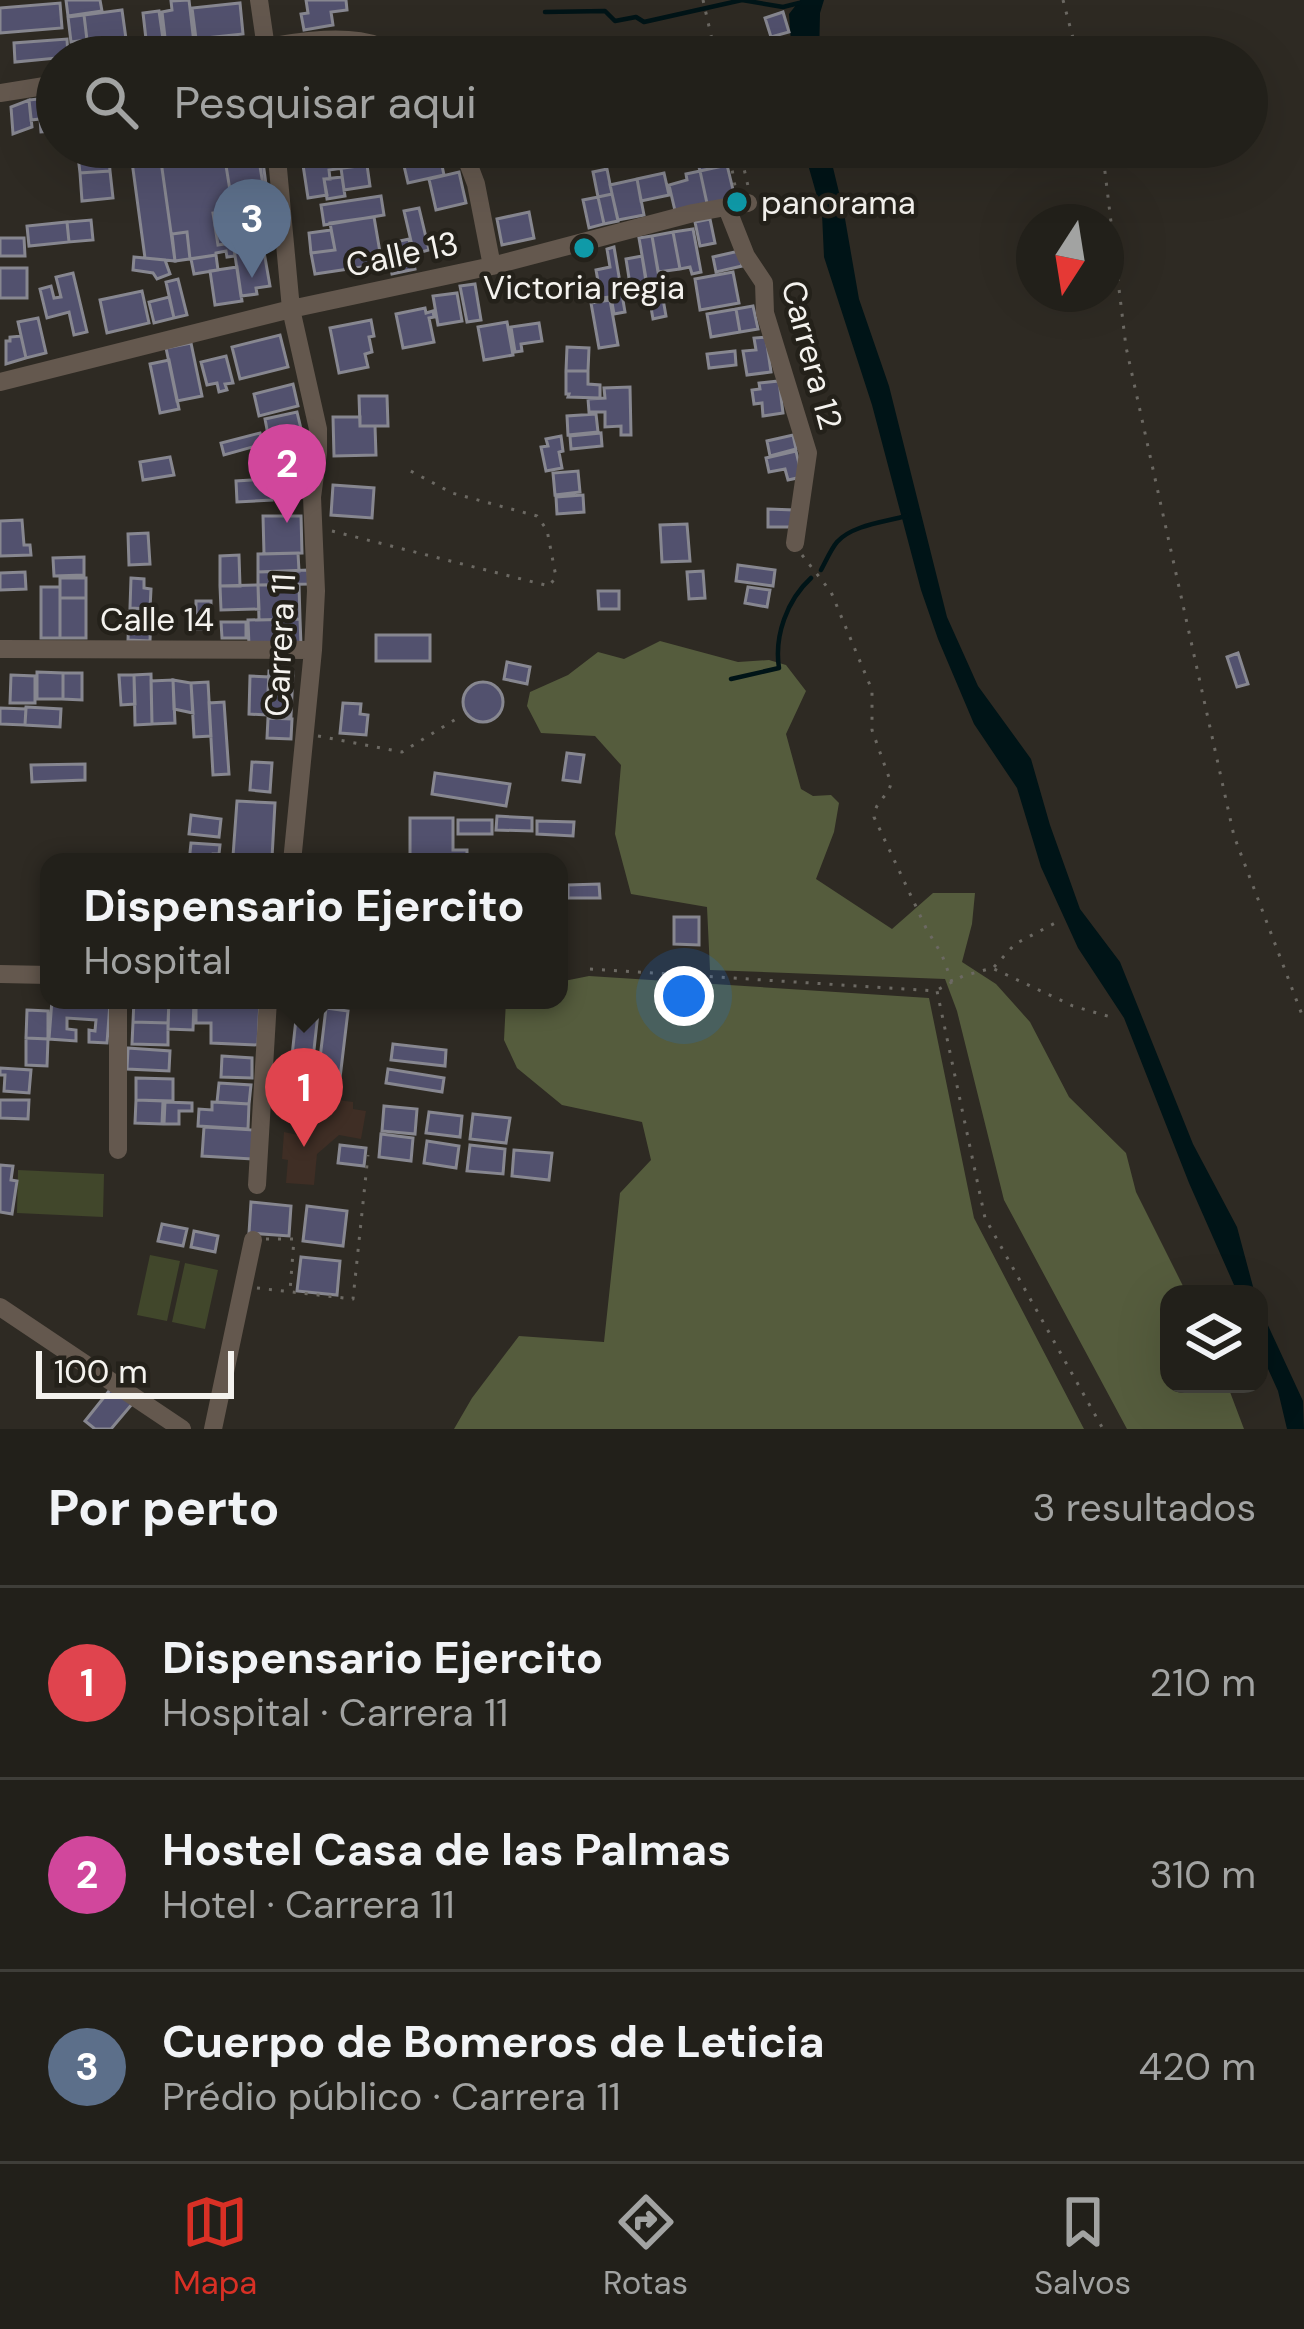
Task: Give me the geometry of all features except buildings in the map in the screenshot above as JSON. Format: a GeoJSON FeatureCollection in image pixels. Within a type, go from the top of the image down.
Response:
{"type":"FeatureCollection","features":[{"type":"Feature","properties":{"kind":"street"},"geometry":{"type":"LineString","coordinates":[[259,0],[265,36]]}},
{"type":"Feature","properties":{"kind":"street"},"geometry":{"type":"LineString","coordinates":[[0,93],[36,87]]}},
{"type":"Feature","properties":{"kind":"street","name":"Carrera 11"},"geometry":{"type":"LineString","coordinates":[[278,168],[291,309],[318,429],[311,497],[316,591],[313,650],[293,853]]}},
{"type":"Feature","properties":{"kind":"street"},"geometry":{"type":"LineString","coordinates":[[470,168],[492,266]]}},
{"type":"Feature","properties":{"kind":"street","name":"Calle 13"},"geometry":{"type":"LineString","coordinates":[[0,382],[291,309],[492,266],[740,200]]}},
{"type":"Feature","properties":{"kind":"street","name":"Carrera 12"},"geometry":{"type":"LineString","coordinates":[[740,200],[746,256],[764,283],[765,313],[808,453],[795,543]]}},
{"type":"Feature","properties":{"kind":"street","name":"Calle 14"},"geometry":{"type":"LineString","coordinates":[[0,649],[313,650]]}},
{"type":"Feature","properties":{"kind":"street"},"geometry":{"type":"LineString","coordinates":[[0,974],[40,975]]}},
{"type":"Feature","properties":{"kind":"street"},"geometry":{"type":"LineString","coordinates":[[118,1009],[118,1150]]}},
{"type":"Feature","properties":{"kind":"street"},"geometry":{"type":"LineString","coordinates":[[257,1185],[267,1009]]}},
{"type":"Feature","properties":{"kind":"street"},"geometry":{"type":"LineString","coordinates":[[213,1429],[253,1240]]}},
{"type":"Feature","properties":{"kind":"street"},"geometry":{"type":"LineString","coordinates":[[0,1307],[182,1429]]}},
{"type":"Feature","properties":{"kind":"path"},"geometry":{"type":"LineString","coordinates":[[704,0],[712,36]]}},
{"type":"Feature","properties":{"kind":"path"},"geometry":{"type":"LineString","coordinates":[[1063,0],[1072,36]]}},
{"type":"Feature","properties":{"kind":"path"},"geometry":{"type":"LineString","coordinates":[[733,168],[740,200]]}},
{"type":"Feature","properties":{"kind":"path"},"geometry":{"type":"LineString","coordinates":[[739,168],[740,200]]}},
{"type":"Feature","properties":{"kind":"path"},"geometry":{"type":"LineString","coordinates":[[1105,168],[1126,347],[1234,836],[1304,1020]]}},
{"type":"Feature","properties":{"kind":"path"},"geometry":{"type":"LineString","coordinates":[[313,526],[549,586],[556,577],[547,530],[537,516],[452,493],[406,469]]}},
{"type":"Feature","properties":{"kind":"path"},"geometry":{"type":"LineString","coordinates":[[795,543],[831,592],[872,690],[872,730],[891,783],[874,817],[952,982]]}},
{"type":"Feature","properties":{"kind":"path"},"geometry":{"type":"LineString","coordinates":[[306,734],[402,752],[461,716]]}},
{"type":"Feature","properties":{"kind":"path"},"geometry":{"type":"LineString","coordinates":[[590,969],[937,991],[992,968],[1016,944],[1059,921]]}},
{"type":"Feature","properties":{"kind":"path"},"geometry":{"type":"LineString","coordinates":[[992,968],[1073,1006],[1114,1018]]}},
{"type":"Feature","properties":{"kind":"path"},"geometry":{"type":"LineString","coordinates":[[937,991],[986,1218],[1103,1429]]}},
{"type":"Feature","properties":{"kind":"path"},"geometry":{"type":"LineString","coordinates":[[243,1286],[353,1299],[368,1155]]}},
{"type":"Feature","properties":{"kind":"path"},"geometry":{"type":"LineString","coordinates":[[253,1240],[294,1239],[290,1293]]}},
{"type":"Feature","properties":{"kind":"shaded area"},"geometry":{"type":"Polygon","coordinates":[[[800,0],[824,0],[819,36],[791,36],[789,14],[800,0]]]}},
{"type":"Feature","properties":{"kind":"shaded area"},"geometry":{"type":"Polygon","coordinates":[[[809,168],[833,168],[859,299],[889,386],[947,617],[978,686],[1031,759],[1080,909],[1120,962],[1193,1144],[1237,1227],[1253,1285],[1234,1285],[1124,1018],[1078,948],[1041,867],[1017,788],[974,724],[938,639],[872,405],[824,257],[822,214],[809,168]]]}},
{"type":"Feature","properties":{"kind":"shaded area"},"geometry":{"type":"Polygon","coordinates":[[[323,1098],[353,1102],[353,1109],[366,1111],[361,1139],[339,1135],[317,1154],[314,1185],[286,1183],[284,1132],[298,1135],[322,1115],[323,1098]]]}},
{"type":"Feature","properties":{"kind":"shaded area"},"geometry":{"type":"Polygon","coordinates":[[[1268,1325],[1303,1401],[1304,1429],[1287,1429],[1268,1369],[1268,1325]]]}},
{"type":"Feature","properties":{"kind":"green space"},"geometry":{"type":"Polygon","coordinates":[[[660,641],[738,662],[769,660],[786,665],[806,691],[786,734],[801,789],[813,796],[831,795],[839,803],[834,832],[816,879],[892,929],[933,893],[975,893],[962,962],[996,984],[1030,1022],[1069,1097],[1126,1153],[1136,1192],[1182,1285],[1160,1285],[1160,1393],[1230,1393],[1244,1429],[1127,1429],[1004,1200],[945,979],[710,970],[707,907],[631,894],[615,834],[621,765],[595,736],[541,733],[527,706],[530,692],[568,675],[598,652],[624,659],[660,641]]]}},
{"type":"Feature","properties":{"kind":"green space"},"geometry":{"type":"Polygon","coordinates":[[[589,976],[929,998],[974,1218],[1084,1429],[454,1429],[519,1336],[604,1342],[620,1193],[651,1160],[642,1122],[562,1105],[517,1068],[504,1040],[506,1009],[568,1009],[568,980],[589,976]]]}},
{"type":"Feature","properties":{"kind":"green space"},"geometry":{"type":"Polygon","coordinates":[[[18,1170],[104,1174],[103,1217],[17,1213],[18,1170]]]}},
{"type":"Feature","properties":{"kind":"green space"},"geometry":{"type":"Polygon","coordinates":[[[150,1255],[180,1261],[167,1321],[137,1315],[150,1255]]]}},
{"type":"Feature","properties":{"kind":"green space"},"geometry":{"type":"Polygon","coordinates":[[[185,1263],[218,1270],[205,1329],[172,1322],[185,1263]]]}},
{"type":"Feature","properties":{"kind":"waterway"},"geometry":{"type":"LineString","coordinates":[[545,12],[605,11],[615,21],[636,17],[644,22],[742,0],[783,7],[799,3]]}},
{"type":"Feature","properties":{"kind":"waterway"},"geometry":{"type":"LineString","coordinates":[[821,570],[843,536],[906,516]]}},
{"type":"Feature","properties":{"kind":"waterway"},"geometry":{"type":"LineString","coordinates":[[731,679],[779,668],[784,619],[811,578]]}},
{"type":"Feature","properties":{"kind":"place","name":"panorama"},"geometry":{"type":"Point","coordinates":[737,202]}},
{"type":"Feature","properties":{"kind":"place","name":"Victoria regia"},"geometry":{"type":"Point","coordinates":[584,248]}},
{"type":"Feature","properties":{"kind":"place","name":"Cuerpo de Bomeros de Leticia"},"geometry":{"type":"Point","coordinates":[252,278]}},
{"type":"Feature","properties":{"kind":"place","name":"Hostel Casa de las Palmas"},"geometry":{"type":"Point","coordinates":[287,523]}},
{"type":"Feature","properties":{"kind":"place","name":"Dispensario Ejercito"},"geometry":{"type":"Point","coordinates":[304,1147]}}]}
